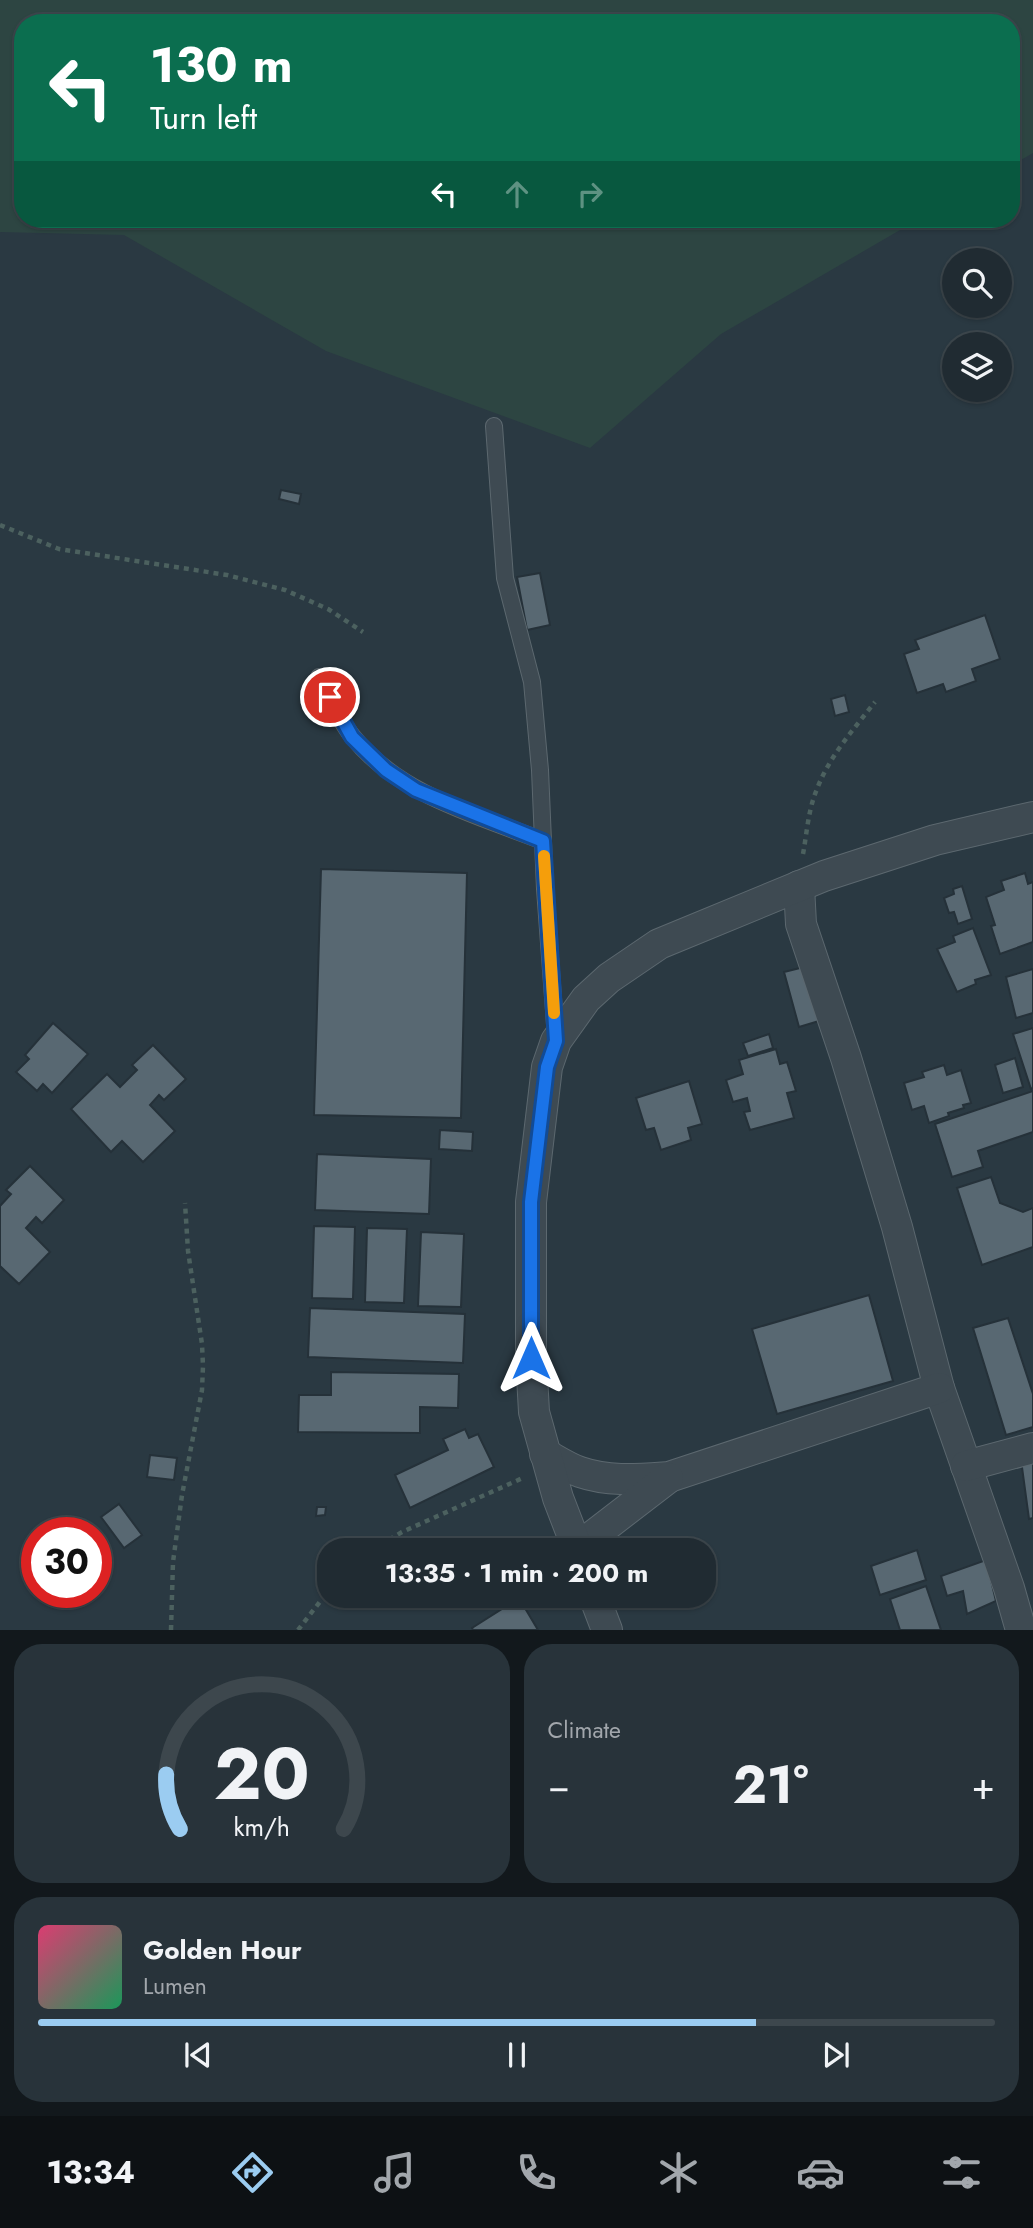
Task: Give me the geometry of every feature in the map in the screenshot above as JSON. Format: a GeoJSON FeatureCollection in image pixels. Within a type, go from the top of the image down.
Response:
{"type":"FeatureCollection","features":[{"type":"Feature","properties":{"kind":"street"},"geometry":{"type":"LineString","coordinates":[[574,1538],[558,1498],[534,1412],[531,1371],[531,1202],[547,1067],[556,1041],[586,999],[609,978],[659,944],[824,876],[936,840],[1033,817]]}},
{"type":"Feature","properties":{"kind":"street"},"geometry":{"type":"LineString","coordinates":[[799,886],[802,924],[897,1227],[939,1388],[1021,1629]]}},
{"type":"Feature","properties":{"kind":"street"},"geometry":{"type":"LineString","coordinates":[[547,1460],[598,1477],[622,1480],[668,1477],[939,1388]]}},
{"type":"Feature","properties":{"kind":"street"},"geometry":{"type":"LineString","coordinates":[[966,1466],[1033,1448]]}},
{"type":"Feature","properties":{"kind":"street"},"geometry":{"type":"LineString","coordinates":[[592,1538],[668,1477]]}},
{"type":"Feature","properties":{"kind":"street"},"geometry":{"type":"LineString","coordinates":[[599,1608],[607,1629]]}},
{"type":"Feature","properties":{"kind":"lane"},"geometry":{"type":"LineString","coordinates":[[494,426],[505,578],[532,681],[556,1041]]}},
{"type":"Feature","properties":{"kind":"lane"},"geometry":{"type":"LineString","coordinates":[[319,677],[352,737],[386,770],[416,790],[543,841]]}},
{"type":"Feature","properties":{"kind":"path"},"geometry":{"type":"LineString","coordinates":[[0,525],[59,548],[227,575],[285,590],[328,609],[363,632]]}},
{"type":"Feature","properties":{"kind":"path"},"geometry":{"type":"LineString","coordinates":[[799,886],[809,815],[817,789],[839,748],[875,702]]}},
{"type":"Feature","properties":{"kind":"path"},"geometry":{"type":"LineString","coordinates":[[171,1629],[173,1562],[203,1366],[188,1251],[185,1203]]}},
{"type":"Feature","properties":{"kind":"path"},"geometry":{"type":"LineString","coordinates":[[392,1538],[547,1460]]}},
{"type":"Feature","properties":{"kind":"path"},"geometry":{"type":"LineString","coordinates":[[298,1629],[317,1605]]}},
{"type":"Feature","properties":{"kind":"green space"},"geometry":{"type":"Polygon","coordinates":[[[0,0],[1033,0],[1033,153],[1020,160],[1020,14],[14,14],[14,228],[904,228],[721,334],[590,448],[326,351],[124,235],[0,232],[0,0]]]}},
{"type":"Feature","properties":{"kind":"building"},"geometry":{"type":"Polygon","coordinates":[[[281,490],[301,494],[299,504],[279,499],[281,490]]]}},
{"type":"Feature","properties":{"kind":"building"},"geometry":{"type":"Polygon","coordinates":[[[540,573],[550,625],[527,630],[517,577],[540,573]]]}},
{"type":"Feature","properties":{"kind":"building"},"geometry":{"type":"Polygon","coordinates":[[[985,615],[1000,659],[972,669],[976,681],[946,692],[943,684],[917,693],[904,654],[919,649],[915,640],[985,615]]]}},
{"type":"Feature","properties":{"kind":"building"},"geometry":{"type":"Polygon","coordinates":[[[845,695],[849,712],[835,716],[831,699],[845,695]]]}},
{"type":"Feature","properties":{"kind":"building"},"geometry":{"type":"Polygon","coordinates":[[[321,869],[467,873],[461,1118],[314,1115],[321,869]]]}},
{"type":"Feature","properties":{"kind":"building"},"geometry":{"type":"Polygon","coordinates":[[[1025,873],[1028,884],[1033,882],[1033,942],[1000,954],[986,897],[1004,890],[1001,881],[1025,873]]]}},
{"type":"Feature","properties":{"kind":"building"},"geometry":{"type":"Polygon","coordinates":[[[962,886],[972,919],[958,924],[954,912],[949,913],[944,898],[954,894],[953,889],[962,886]]]}},
{"type":"Feature","properties":{"kind":"building"},"geometry":{"type":"Polygon","coordinates":[[[973,928],[991,975],[975,980],[976,984],[957,992],[937,949],[955,942],[953,936],[973,928]]]}},
{"type":"Feature","properties":{"kind":"building"},"geometry":{"type":"Polygon","coordinates":[[[804,967],[819,1021],[799,1027],[784,972],[804,967]]]}},
{"type":"Feature","properties":{"kind":"building"},"geometry":{"type":"Polygon","coordinates":[[[1033,969],[1033,1013],[1016,1018],[1006,977],[1033,969]]]}},
{"type":"Feature","properties":{"kind":"building"},"geometry":{"type":"Polygon","coordinates":[[[53,1023],[88,1054],[52,1093],[43,1084],[37,1091],[16,1072],[29,1059],[25,1055],[53,1023]]]}},
{"type":"Feature","properties":{"kind":"building"},"geometry":{"type":"Polygon","coordinates":[[[1033,1028],[1033,1088],[1031,1089],[1013,1034],[1033,1028]]]}},
{"type":"Feature","properties":{"kind":"building"},"geometry":{"type":"Polygon","coordinates":[[[769,1034],[773,1048],[748,1056],[743,1043],[769,1034]]]}},
{"type":"Feature","properties":{"kind":"building"},"geometry":{"type":"Polygon","coordinates":[[[153,1045],[186,1079],[164,1100],[159,1095],[150,1105],[175,1131],[143,1162],[122,1141],[111,1152],[71,1109],[107,1074],[120,1087],[137,1070],[132,1065],[153,1045]]]}},
{"type":"Feature","properties":{"kind":"building"},"geometry":{"type":"Polygon","coordinates":[[[776,1049],[780,1064],[787,1062],[796,1091],[787,1093],[794,1118],[750,1130],[744,1112],[750,1111],[747,1098],[733,1102],[726,1080],[743,1074],[739,1060],[776,1049]]]}},
{"type":"Feature","properties":{"kind":"building"},"geometry":{"type":"Polygon","coordinates":[[[1015,1058],[1023,1087],[1003,1093],[995,1065],[1015,1058]]]}},
{"type":"Feature","properties":{"kind":"building"},"geometry":{"type":"Polygon","coordinates":[[[944,1065],[947,1075],[961,1070],[971,1103],[948,1113],[949,1116],[929,1123],[924,1106],[912,1110],[904,1083],[924,1077],[922,1072],[944,1065]]]}},
{"type":"Feature","properties":{"kind":"building"},"geometry":{"type":"Polygon","coordinates":[[[689,1081],[702,1124],[688,1128],[691,1140],[661,1150],[654,1128],[646,1130],[636,1098],[689,1081]]]}},
{"type":"Feature","properties":{"kind":"building"},"geometry":{"type":"Polygon","coordinates":[[[1033,1091],[1033,1132],[978,1151],[983,1167],[952,1177],[935,1124],[1033,1091]]]}},
{"type":"Feature","properties":{"kind":"building"},"geometry":{"type":"Polygon","coordinates":[[[440,1130],[473,1132],[472,1151],[439,1149],[440,1130]]]}},
{"type":"Feature","properties":{"kind":"building"},"geometry":{"type":"Polygon","coordinates":[[[317,1154],[431,1159],[429,1214],[315,1210],[317,1154]]]}},
{"type":"Feature","properties":{"kind":"building"},"geometry":{"type":"Polygon","coordinates":[[[30,1166],[64,1200],[42,1223],[36,1217],[26,1228],[50,1252],[19,1284],[0,1266],[0,1206],[11,1194],[6,1190],[30,1166]]]}},
{"type":"Feature","properties":{"kind":"building"},"geometry":{"type":"Polygon","coordinates":[[[991,1177],[1000,1203],[1023,1212],[1033,1208],[1033,1247],[982,1265],[957,1188],[991,1177]]]}},
{"type":"Feature","properties":{"kind":"building"},"geometry":{"type":"Polygon","coordinates":[[[314,1226],[355,1227],[353,1299],[312,1298],[314,1226]]]}},
{"type":"Feature","properties":{"kind":"building"},"geometry":{"type":"Polygon","coordinates":[[[367,1228],[407,1229],[404,1303],[365,1302],[367,1228]]]}},
{"type":"Feature","properties":{"kind":"building"},"geometry":{"type":"Polygon","coordinates":[[[421,1232],[464,1234],[461,1307],[418,1306],[421,1232]]]}},
{"type":"Feature","properties":{"kind":"building"},"geometry":{"type":"Polygon","coordinates":[[[869,1295],[893,1381],[777,1414],[752,1329],[869,1295]]]}},
{"type":"Feature","properties":{"kind":"building"},"geometry":{"type":"Polygon","coordinates":[[[310,1308],[465,1314],[463,1363],[308,1357],[310,1308]]]}},
{"type":"Feature","properties":{"kind":"building"},"geometry":{"type":"Polygon","coordinates":[[[1008,1318],[1033,1394],[1033,1427],[1006,1435],[973,1328],[1008,1318]]]}},
{"type":"Feature","properties":{"kind":"building"},"geometry":{"type":"Polygon","coordinates":[[[331,1372],[459,1374],[458,1408],[420,1407],[420,1433],[298,1432],[299,1395],[331,1395],[331,1372]]]}},
{"type":"Feature","properties":{"kind":"building"},"geometry":{"type":"Polygon","coordinates":[[[465,1429],[469,1438],[478,1434],[494,1467],[410,1508],[395,1475],[448,1450],[443,1439],[465,1429]]]}},
{"type":"Feature","properties":{"kind":"building"},"geometry":{"type":"Polygon","coordinates":[[[150,1455],[177,1458],[174,1480],[147,1477],[150,1455]]]}},
{"type":"Feature","properties":{"kind":"building"},"geometry":{"type":"Polygon","coordinates":[[[1033,1458],[1033,1518],[1029,1519],[1021,1460],[1033,1458]]]}},
{"type":"Feature","properties":{"kind":"building"},"geometry":{"type":"Polygon","coordinates":[[[119,1504],[142,1535],[124,1548],[112,1532],[112,1517],[101,1517],[119,1504]]]}},
{"type":"Feature","properties":{"kind":"building"},"geometry":{"type":"Polygon","coordinates":[[[317,1507],[326,1507],[325,1515],[316,1516],[317,1507]]]}},
{"type":"Feature","properties":{"kind":"building"},"geometry":{"type":"Polygon","coordinates":[[[917,1550],[926,1580],[880,1595],[871,1566],[917,1550]]]}},
{"type":"Feature","properties":{"kind":"building"},"geometry":{"type":"Polygon","coordinates":[[[986,1560],[996,1601],[967,1614],[963,1591],[947,1596],[941,1576],[986,1560]]]}},
{"type":"Feature","properties":{"kind":"building"},"geometry":{"type":"Polygon","coordinates":[[[926,1586],[941,1630],[900,1630],[890,1599],[926,1586]]]}},
{"type":"Feature","properties":{"kind":"building"},"geometry":{"type":"Polygon","coordinates":[[[503,1608],[525,1608],[538,1630],[473,1630],[472,1628],[503,1608]]]}},
{"type":"Feature","properties":{"kind":"slow traffic"},"geometry":{"type":"LineString","coordinates":[[544,856],[554,1013]]}},
{"type":"Feature","properties":{"kind":"route"},"geometry":{"type":"LineString","coordinates":[[330,697],[352,737],[386,770],[416,790],[543,841],[556,1041],[547,1067],[531,1202],[531,1358]]}}]}
